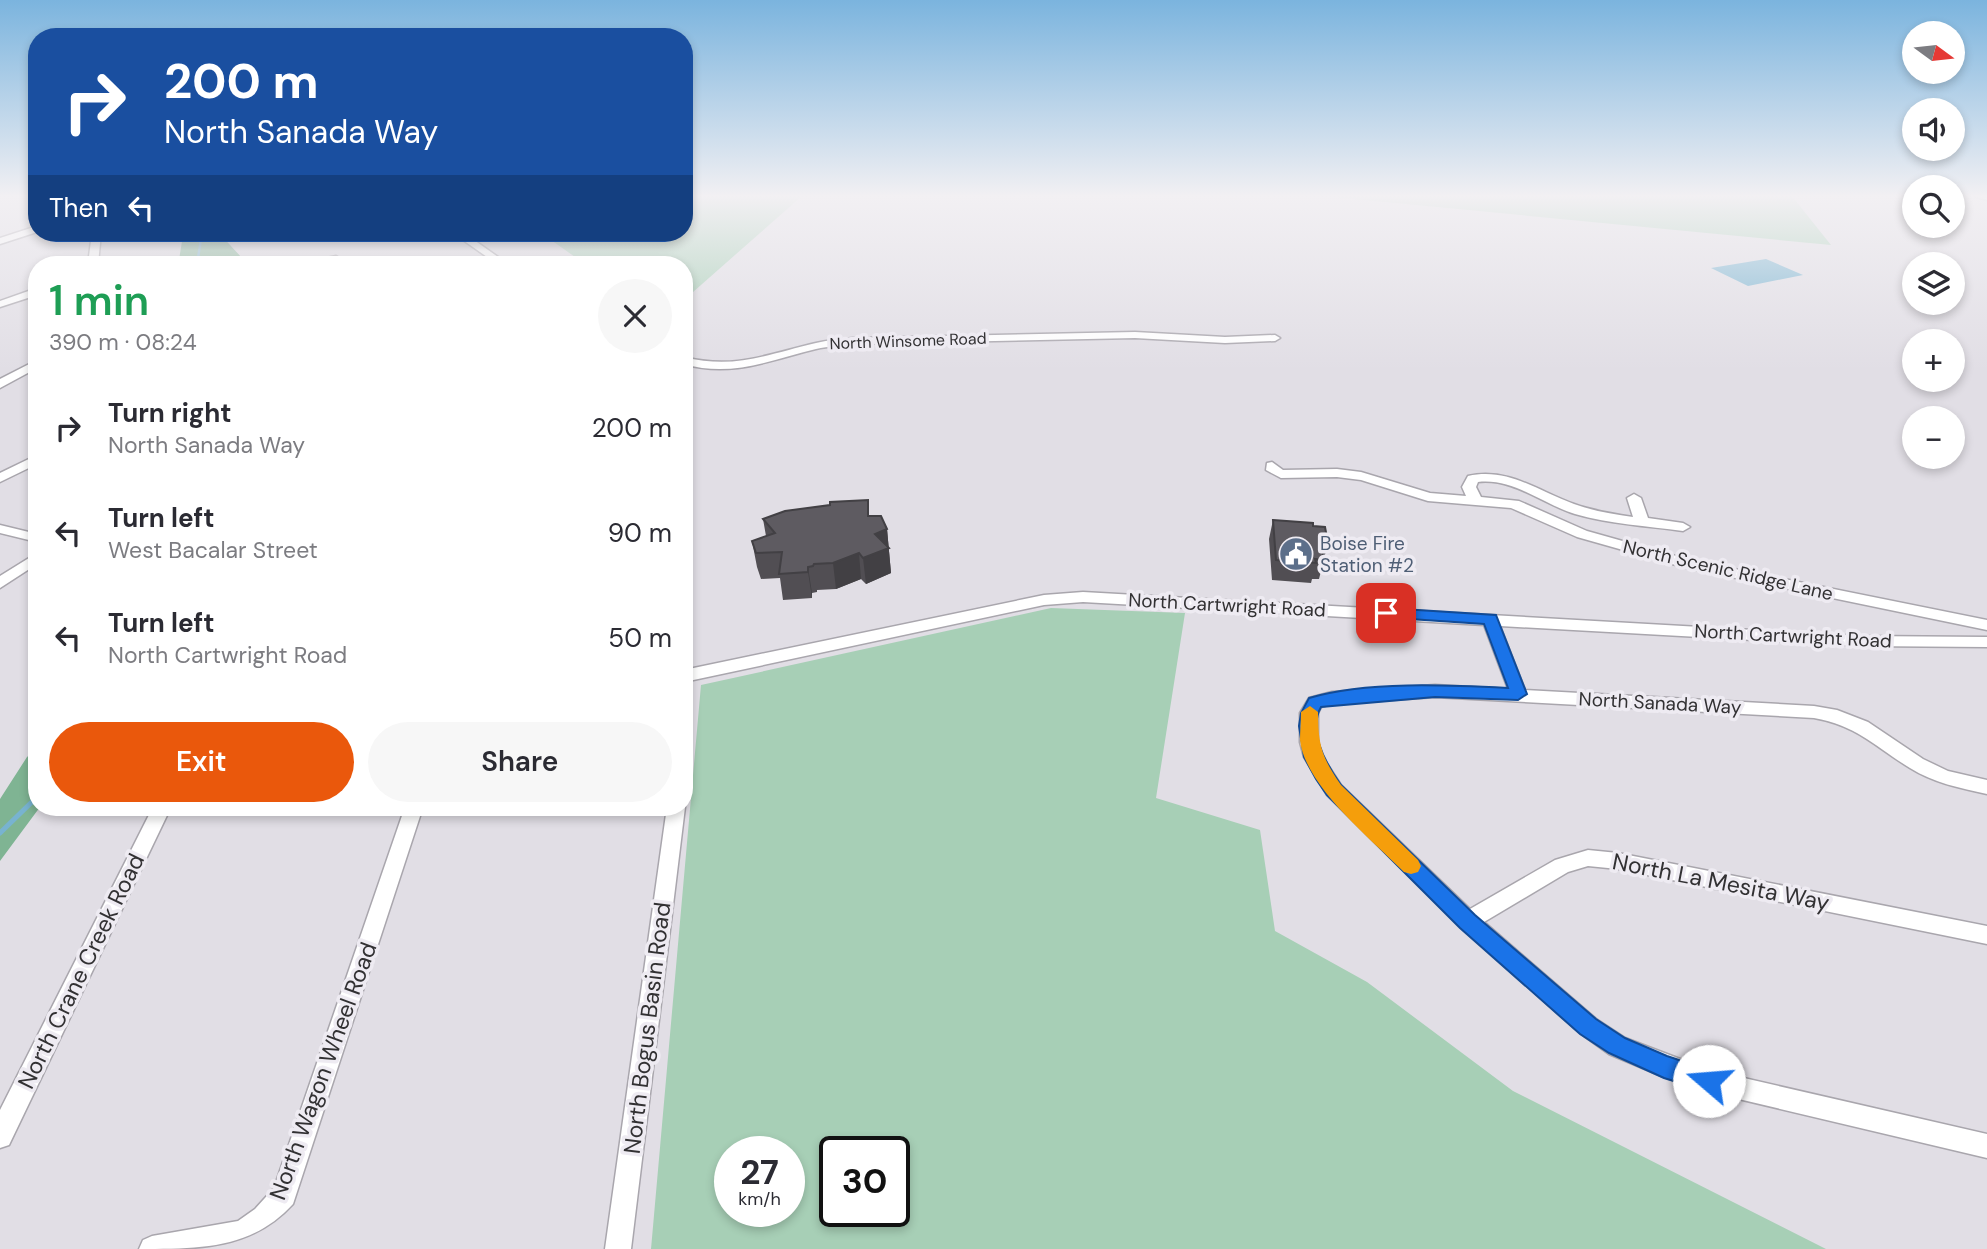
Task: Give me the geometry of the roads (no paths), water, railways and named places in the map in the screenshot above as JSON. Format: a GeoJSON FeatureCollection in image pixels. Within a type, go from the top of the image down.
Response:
{"type":"FeatureCollection","features":[{"type":"Feature","properties":{"kind":"street"},"geometry":{"type":"LineString","coordinates":[[0,304],[28,294]]}},
{"type":"Feature","properties":{"kind":"street","name":"North Winsome Road"},"geometry":{"type":"LineString","coordinates":[[693,363],[712,368],[728,368],[819,345],[854,341],[1135,335],[1224,340],[1275,338]]}},
{"type":"Feature","properties":{"kind":"street"},"geometry":{"type":"LineString","coordinates":[[0,384],[28,368]]}},
{"type":"Feature","properties":{"kind":"street"},"geometry":{"type":"LineString","coordinates":[[0,478],[28,464]]}},
{"type":"Feature","properties":{"kind":"street","name":"North Scenic Ridge Lane"},"geometry":{"type":"LineString","coordinates":[[1272,466],[1273,471],[1280,474],[1337,473],[1361,476],[1428,497],[1514,504],[1582,534],[1688,564],[1987,625]]}},
{"type":"Feature","properties":{"kind":"street"},"geometry":{"type":"LineString","coordinates":[[1476,502],[1469,486],[1473,479],[1484,476],[1521,484],[1563,505],[1582,511],[1683,527]]}},
{"type":"Feature","properties":{"kind":"street"},"geometry":{"type":"LineString","coordinates":[[1634,498],[1642,521]]}},
{"type":"Feature","properties":{"kind":"street"},"geometry":{"type":"LineString","coordinates":[[0,529],[28,536]]}},
{"type":"Feature","properties":{"kind":"street"},"geometry":{"type":"LineString","coordinates":[[0,583],[28,563]]}},
{"type":"Feature","properties":{"kind":"street","name":"North Cartwright Road"},"geometry":{"type":"LineString","coordinates":[[693,674],[1044,600],[1083,597],[1861,641],[1987,642]]}},
{"type":"Feature","properties":{"kind":"street"},"geometry":{"type":"LineString","coordinates":[[1490,619],[1518,694]]}},
{"type":"Feature","properties":{"kind":"street","name":"North Sanada Way"},"geometry":{"type":"LineString","coordinates":[[1468,921],[1328,782],[1309,742],[1309,713],[1315,702],[1332,698],[1435,691],[1814,712],[1837,716],[1862,726],[1917,764],[1944,778],[1987,787]]}},
{"type":"Feature","properties":{"kind":"street","name":"North Crane Creek Road"},"geometry":{"type":"LineString","coordinates":[[0,1136],[158,816]]}},
{"type":"Feature","properties":{"kind":"street","name":"North Wagon Wheel Road"},"geometry":{"type":"LineString","coordinates":[[152,1249],[251,1230],[264,1220],[284,1195],[411,816]]}},
{"type":"Feature","properties":{"kind":"street","name":"North Bogus Basin Road"},"geometry":{"type":"LineString","coordinates":[[618,1249],[675,816]]}},
{"type":"Feature","properties":{"kind":"street","name":"North La Mesita Way"},"geometry":{"type":"LineString","coordinates":[[1468,921],[1562,866],[1588,858],[1618,861],[1987,935]]}},
{"type":"Feature","properties":{"kind":"street"},"geometry":{"type":"LineString","coordinates":[[1468,921],[1588,1026],[1617,1046],[1709,1081],[1987,1146]]}},
{"type":"Feature","properties":{"kind":"water"},"geometry":{"type":"Polygon","coordinates":[[[1766,259],[1803,275],[1748,286],[1711,268],[1766,259]]]}},
{"type":"Feature","properties":{"kind":"waterway"},"geometry":{"type":"LineString","coordinates":[[0,833],[28,806]]}},
{"type":"Feature","properties":{"kind":"place","name":"Boise Fire Station #2"},"geometry":{"type":"Point","coordinates":[1296,554]}}]}
